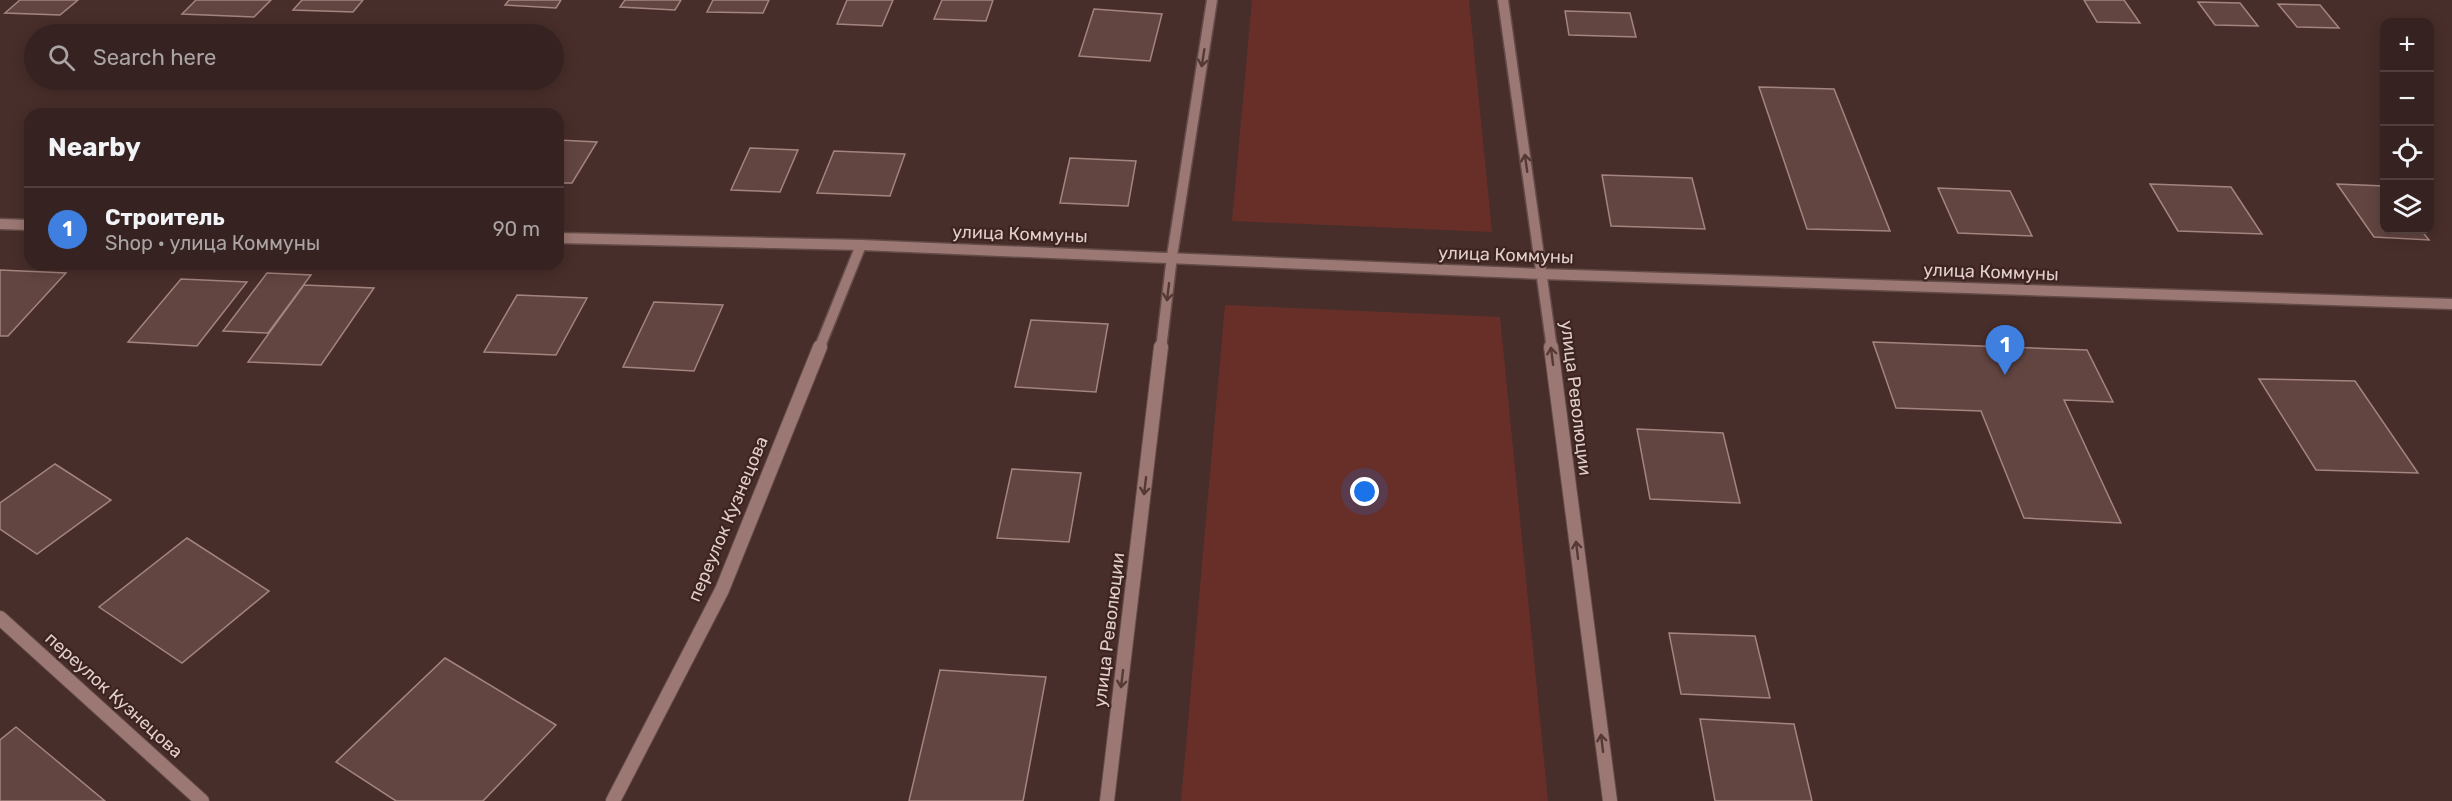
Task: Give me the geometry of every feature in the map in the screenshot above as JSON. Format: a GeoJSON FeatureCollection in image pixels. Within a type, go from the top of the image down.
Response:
{"type":"FeatureCollection","features":[{"type":"Feature","properties":{"kind":"street","name":"улица Революции"},"geometry":{"type":"LineString","coordinates":[[1107,801],[1172,256],[1212,0]]}},
{"type":"Feature","properties":{"kind":"street","name":"улица Революции"},"geometry":{"type":"LineString","coordinates":[[1503,0],[1542,274],[1610,801]]}},
{"type":"Feature","properties":{"kind":"street"},"geometry":{"type":"LineString","coordinates":[[0,224],[24,225]]}},
{"type":"Feature","properties":{"kind":"street","name":"улица Коммуны"},"geometry":{"type":"LineString","coordinates":[[564,238],[861,245],[1172,256],[1542,274],[2452,304]]}},
{"type":"Feature","properties":{"kind":"street","name":"переулок Кузнецова"},"geometry":{"type":"LineString","coordinates":[[613,801],[722,590],[861,245]]}},
{"type":"Feature","properties":{"kind":"street","name":"переулок Кузнецова"},"geometry":{"type":"LineString","coordinates":[[0,618],[202,801]]}},
{"type":"Feature","properties":{"kind":"shaded area"},"geometry":{"type":"Polygon","coordinates":[[[1252,0],[1469,0],[1492,232],[1232,221],[1252,0]]]}},
{"type":"Feature","properties":{"kind":"shaded area"},"geometry":{"type":"Polygon","coordinates":[[[1225,305],[1500,317],[1548,801],[1181,801],[1225,305]]]}},
{"type":"Feature","properties":{"kind":"building"},"geometry":{"type":"Polygon","coordinates":[[[20,0],[78,0],[60,15],[5,13],[20,0]]]}},
{"type":"Feature","properties":{"kind":"building"},"geometry":{"type":"Polygon","coordinates":[[[196,0],[271,0],[254,17],[182,14],[196,0]]]}},
{"type":"Feature","properties":{"kind":"building"},"geometry":{"type":"Polygon","coordinates":[[[302,0],[363,0],[353,12],[293,10],[302,0]]]}},
{"type":"Feature","properties":{"kind":"building"},"geometry":{"type":"Polygon","coordinates":[[[509,0],[561,0],[556,8],[505,5],[509,0]]]}},
{"type":"Feature","properties":{"kind":"building"},"geometry":{"type":"Polygon","coordinates":[[[625,0],[681,0],[675,10],[620,7],[625,0]]]}},
{"type":"Feature","properties":{"kind":"building"},"geometry":{"type":"Polygon","coordinates":[[[713,0],[769,0],[763,13],[707,12],[713,0]]]}},
{"type":"Feature","properties":{"kind":"building"},"geometry":{"type":"Polygon","coordinates":[[[847,0],[893,0],[882,26],[837,24],[847,0]]]}},
{"type":"Feature","properties":{"kind":"building"},"geometry":{"type":"Polygon","coordinates":[[[942,0],[993,0],[986,21],[934,19],[942,0]]]}},
{"type":"Feature","properties":{"kind":"building"},"geometry":{"type":"Polygon","coordinates":[[[2084,0],[2124,0],[2140,23],[2097,22],[2084,0]]]}},
{"type":"Feature","properties":{"kind":"building"},"geometry":{"type":"Polygon","coordinates":[[[2198,2],[2240,3],[2258,26],[2215,25],[2198,2]]]}},
{"type":"Feature","properties":{"kind":"building"},"geometry":{"type":"Polygon","coordinates":[[[2278,4],[2320,5],[2339,28],[2297,27],[2278,4]]]}},
{"type":"Feature","properties":{"kind":"building"},"geometry":{"type":"Polygon","coordinates":[[[1094,9],[1162,14],[1150,61],[1079,56],[1094,9]]]}},
{"type":"Feature","properties":{"kind":"building"},"geometry":{"type":"Polygon","coordinates":[[[1565,11],[1630,13],[1636,37],[1569,35],[1565,11]]]}},
{"type":"Feature","properties":{"kind":"building"},"geometry":{"type":"Polygon","coordinates":[[[1759,87],[1834,89],[1890,231],[1807,229],[1759,87]]]}},
{"type":"Feature","properties":{"kind":"building"},"geometry":{"type":"Polygon","coordinates":[[[564,140],[597,142],[572,183],[564,183],[564,140]]]}},
{"type":"Feature","properties":{"kind":"building"},"geometry":{"type":"Polygon","coordinates":[[[750,148],[798,150],[780,192],[731,190],[750,148]]]}},
{"type":"Feature","properties":{"kind":"building"},"geometry":{"type":"Polygon","coordinates":[[[834,151],[905,154],[890,196],[817,193],[834,151]]]}},
{"type":"Feature","properties":{"kind":"building"},"geometry":{"type":"Polygon","coordinates":[[[1070,158],[1136,161],[1128,206],[1060,203],[1070,158]]]}},
{"type":"Feature","properties":{"kind":"building"},"geometry":{"type":"Polygon","coordinates":[[[1602,175],[1692,178],[1705,229],[1611,226],[1602,175]]]}},
{"type":"Feature","properties":{"kind":"building"},"geometry":{"type":"Polygon","coordinates":[[[2150,184],[2231,187],[2262,234],[2178,231],[2150,184]]]}},
{"type":"Feature","properties":{"kind":"building"},"geometry":{"type":"Polygon","coordinates":[[[2337,184],[2380,186],[2380,234],[2424,234],[2429,240],[2374,237],[2337,184]]]}},
{"type":"Feature","properties":{"kind":"building"},"geometry":{"type":"Polygon","coordinates":[[[1938,188],[2010,191],[2032,236],[1958,233],[1938,188]]]}},
{"type":"Feature","properties":{"kind":"building"},"geometry":{"type":"Polygon","coordinates":[[[0,270],[66,273],[8,336],[0,336],[0,270]]]}},
{"type":"Feature","properties":{"kind":"building"},"geometry":{"type":"Polygon","coordinates":[[[267,273],[311,275],[268,333],[223,331],[267,273]]]}},
{"type":"Feature","properties":{"kind":"building"},"geometry":{"type":"Polygon","coordinates":[[[181,279],[247,282],[197,346],[128,342],[181,279]]]}},
{"type":"Feature","properties":{"kind":"building"},"geometry":{"type":"Polygon","coordinates":[[[304,285],[374,288],[321,365],[248,362],[304,285]]]}},
{"type":"Feature","properties":{"kind":"building"},"geometry":{"type":"Polygon","coordinates":[[[517,295],[587,298],[556,355],[484,352],[517,295]]]}},
{"type":"Feature","properties":{"kind":"building"},"geometry":{"type":"Polygon","coordinates":[[[654,302],[723,305],[694,371],[623,367],[654,302]]]}},
{"type":"Feature","properties":{"kind":"building"},"geometry":{"type":"Polygon","coordinates":[[[1031,320],[1108,324],[1096,392],[1015,387],[1031,320]]]}},
{"type":"Feature","properties":{"kind":"building"},"geometry":{"type":"Polygon","coordinates":[[[1873,342],[2087,350],[2113,402],[2064,400],[2121,523],[2024,518],[1981,411],[1896,408],[1873,342]]]}},
{"type":"Feature","properties":{"kind":"building"},"geometry":{"type":"Polygon","coordinates":[[[2259,379],[2355,381],[2418,473],[2316,470],[2259,379]]]}},
{"type":"Feature","properties":{"kind":"building"},"geometry":{"type":"Polygon","coordinates":[[[1637,429],[1723,433],[1740,503],[1650,499],[1637,429]]]}},
{"type":"Feature","properties":{"kind":"building"},"geometry":{"type":"Polygon","coordinates":[[[55,464],[111,500],[37,554],[0,529],[0,503],[55,464]]]}},
{"type":"Feature","properties":{"kind":"building"},"geometry":{"type":"Polygon","coordinates":[[[1012,469],[1081,473],[1069,542],[997,538],[1012,469]]]}},
{"type":"Feature","properties":{"kind":"building"},"geometry":{"type":"Polygon","coordinates":[[[187,538],[269,591],[182,663],[99,607],[187,538]]]}},
{"type":"Feature","properties":{"kind":"building"},"geometry":{"type":"Polygon","coordinates":[[[1669,633],[1755,636],[1770,698],[1681,694],[1669,633]]]}},
{"type":"Feature","properties":{"kind":"building"},"geometry":{"type":"Polygon","coordinates":[[[445,658],[556,725],[483,801],[396,801],[336,762],[445,658]]]}},
{"type":"Feature","properties":{"kind":"building"},"geometry":{"type":"Polygon","coordinates":[[[940,670],[1046,677],[1023,801],[909,801],[940,670]]]}},
{"type":"Feature","properties":{"kind":"building"},"geometry":{"type":"Polygon","coordinates":[[[1700,719],[1794,724],[1812,801],[1715,801],[1700,719]]]}},
{"type":"Feature","properties":{"kind":"building"},"geometry":{"type":"Polygon","coordinates":[[[16,727],[105,801],[0,801],[0,740],[16,727]]]}},
{"type":"Feature","properties":{"kind":"place","name":"Строитель"},"geometry":{"type":"Point","coordinates":[2005,375]}}]}
